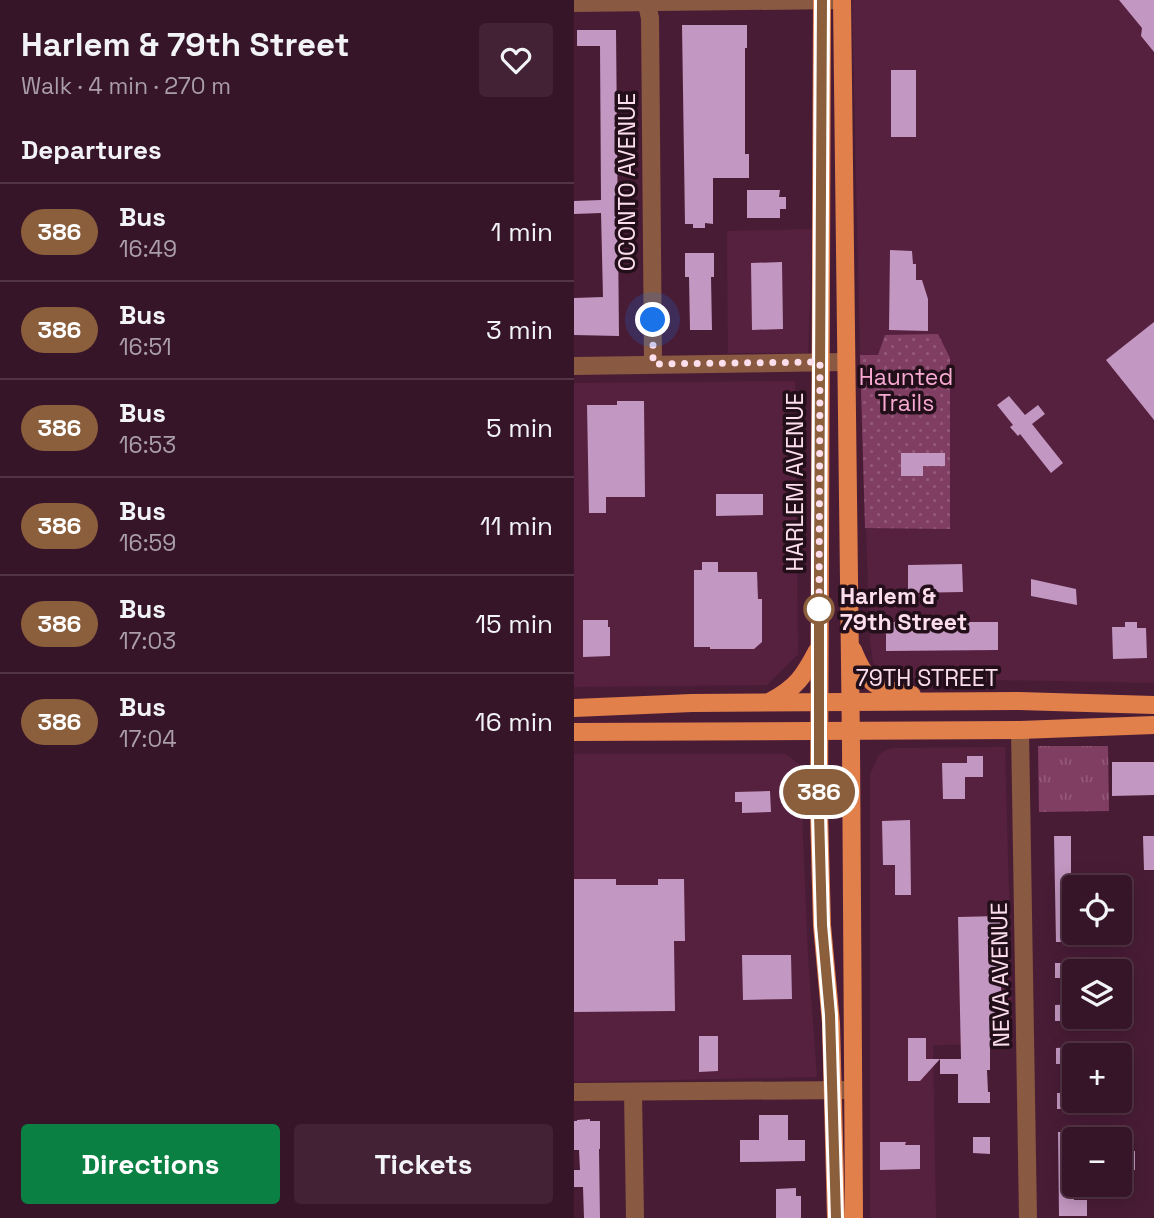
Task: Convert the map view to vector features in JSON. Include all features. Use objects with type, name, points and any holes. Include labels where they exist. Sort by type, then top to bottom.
[{"type":"main road","name":"HARLEM AVENUE","points":[[822,0],[819,731],[821,902],[830,1015],[836,1218]]},
{"type":"main road","points":[[842,0],[854,1218]]},
{"type":"main road","points":[[849,639],[866,677],[873,684],[886,690],[957,702]]},
{"type":"main road","points":[[768,702],[787,692],[802,679],[819,648]]},
{"type":"main road","name":"79TH STREET","points":[[574,708],[768,702],[1154,705]]},
{"type":"main road","points":[[574,732],[1020,730],[1154,724]]},
{"type":"street","points":[[574,3],[842,0]]},
{"type":"street","name":"OCONTO AVENUE","points":[[646,1],[650,18],[653,364]]},
{"type":"street","points":[[574,366],[846,362]]},
{"type":"street","name":"NEVA AVENUE","points":[[1020,730],[1028,1218]]},
{"type":"street","points":[[574,1093],[852,1090]]},
{"type":"street","points":[[634,1092],[635,1218]]},
{"type":"shaded area","points":[[852,0],[1154,0],[1154,683],[892,678],[873,663],[860,355]]},
{"type":"shaded area","points":[[813,229],[808,353],[728,353],[727,231]]},
{"type":"shaded area","points":[[795,381],[798,654],[767,685],[574,687],[574,383]]},
{"type":"shaded area","points":[[1005,747],[1013,1044],[933,1045],[936,1218],[870,1218],[870,775],[878,756],[893,748]]},
{"type":"shaded area","points":[[574,754],[786,754],[800,765],[808,956],[817,1077],[574,1082]]},
{"type":"green space","name":"Haunted Trails","points":[[938,334],[950,358],[950,529],[865,528],[860,355],[878,355],[885,335]]},
{"type":"green space","points":[[1038,746],[1108,746],[1109,811],[1039,812]]},
{"type":"building","points":[[1119,0],[1154,0],[1154,52],[1141,36],[1142,28]]},
{"type":"building","points":[[682,25],[747,25],[745,154],[749,154],[749,178],[713,178],[713,224],[705,223],[705,228],[693,228],[693,224],[685,224]]},
{"type":"building","points":[[577,30],[616,30],[619,336],[574,335],[574,298],[603,297],[601,213],[574,214],[574,201],[601,200],[600,46],[577,46]]},
{"type":"building","points":[[891,70],[916,70],[916,137],[891,137]]},
{"type":"building","points":[[747,190],[780,190],[779,197],[786,197],[786,209],[780,209],[780,218],[747,218]]},
{"type":"building","points":[[890,250],[912,251],[913,264],[916,264],[916,280],[922,280],[928,299],[928,331],[889,330]]},
{"type":"building","points":[[685,253],[714,253],[714,277],[711,277],[712,330],[690,330],[689,277],[685,277]]},
{"type":"building","points":[[782,262],[783,329],[752,330],[751,263]]},
{"type":"building","points":[[1154,322],[1154,420],[1106,360]]},
{"type":"building","points":[[1009,396],[1025,415],[1038,405],[1045,414],[1032,424],[1063,463],[1051,473],[1020,434],[1018,436],[1010,427],[1013,425],[997,405]]},
{"type":"building","points":[[617,401],[644,401],[645,497],[606,497],[606,513],[589,513],[587,405],[617,405]]},
{"type":"building","points":[[901,453],[945,453],[945,466],[923,466],[923,476],[901,476]]},
{"type":"building","points":[[716,494],[763,494],[763,515],[716,516]]},
{"type":"building","points":[[702,562],[718,562],[718,572],[757,572],[758,599],[762,599],[762,642],[754,649],[694,647],[694,570],[702,570]]},
{"type":"building","points":[[962,564],[963,592],[908,593],[908,565]]},
{"type":"building","points":[[1031,579],[1076,589],[1077,605],[1031,596]]},
{"type":"building","points":[[583,620],[608,620],[610,656],[583,657]]},
{"type":"building","points":[[886,622],[998,622],[998,650],[886,651]]},
{"type":"building","points":[[1125,622],[1137,622],[1137,628],[1146,628],[1147,658],[1113,659],[1112,627],[1125,627]]},
{"type":"building","points":[[967,756],[983,756],[983,777],[965,777],[965,799],[943,799],[942,763],[967,763]]},
{"type":"building","points":[[1112,762],[1154,762],[1154,795],[1112,796]]},
{"type":"building","points":[[770,791],[771,812],[742,813],[742,802],[735,802],[735,792]]},
{"type":"building","points":[[910,820],[911,895],[895,895],[895,865],[883,865],[882,821]]},
{"type":"building","points":[[1054,836],[1071,836],[1071,875],[1062,875],[1062,942],[1056,942]]},
{"type":"building","points":[[1143,836],[1154,836],[1154,870],[1144,870]]},
{"type":"building","points":[[574,879],[616,879],[616,885],[658,885],[658,879],[684,879],[685,941],[674,941],[675,1011],[574,1012]]},
{"type":"building","points":[[1000,916],[1002,1042],[990,1042],[990,1070],[987,1070],[990,1103],[958,1103],[958,1074],[940,1074],[940,1059],[961,1059],[958,917]]},
{"type":"building","points":[[742,955],[791,955],[792,999],[743,1000]]},
{"type":"building","points":[[1055,963],[1062,963],[1062,978],[1055,978]]},
{"type":"building","points":[[1055,1005],[1062,1005],[1062,1021],[1055,1021]]},
{"type":"building","points":[[699,1036],[718,1036],[718,1071],[699,1072]]},
{"type":"building","points":[[908,1038],[926,1038],[926,1059],[940,1059],[920,1081],[908,1081]]},
{"type":"building","points":[[1056,1048],[1062,1048],[1062,1064],[1056,1064]]},
{"type":"building","points":[[1057,1093],[1062,1093],[1062,1109],[1057,1109]]},
{"type":"building","points":[[759,1115],[788,1115],[788,1140],[805,1140],[805,1161],[740,1162],[740,1140],[759,1140]]},
{"type":"building","points":[[574,1121],[600,1121],[600,1218],[584,1218],[583,1187],[574,1187],[574,1170],[580,1170],[579,1150],[574,1150]]},
{"type":"building","points":[[1058,1132],[1062,1132],[1062,1197],[1087,1200],[1087,1216],[1059,1216]]},
{"type":"building","points":[[973,1137],[990,1137],[990,1154],[973,1153]]},
{"type":"building","points":[[880,1142],[920,1145],[920,1169],[880,1170]]},
{"type":"building","points":[[1132,1151],[1135,1151],[1135,1170],[1132,1170]]},
{"type":"building","points":[[796,1188],[796,1196],[801,1196],[801,1218],[776,1218],[776,1189]]},
{"type":"bus line","name":"386","points":[[822,0],[819,814],[822,925],[830,1015],[836,1218]]},
{"type":"place","name":"Harlem & 79th Street","points":[[819,609]]},
{"type":"route","points":[[653,320],[653,364],[820,362],[819,621],[819,609]]}]
